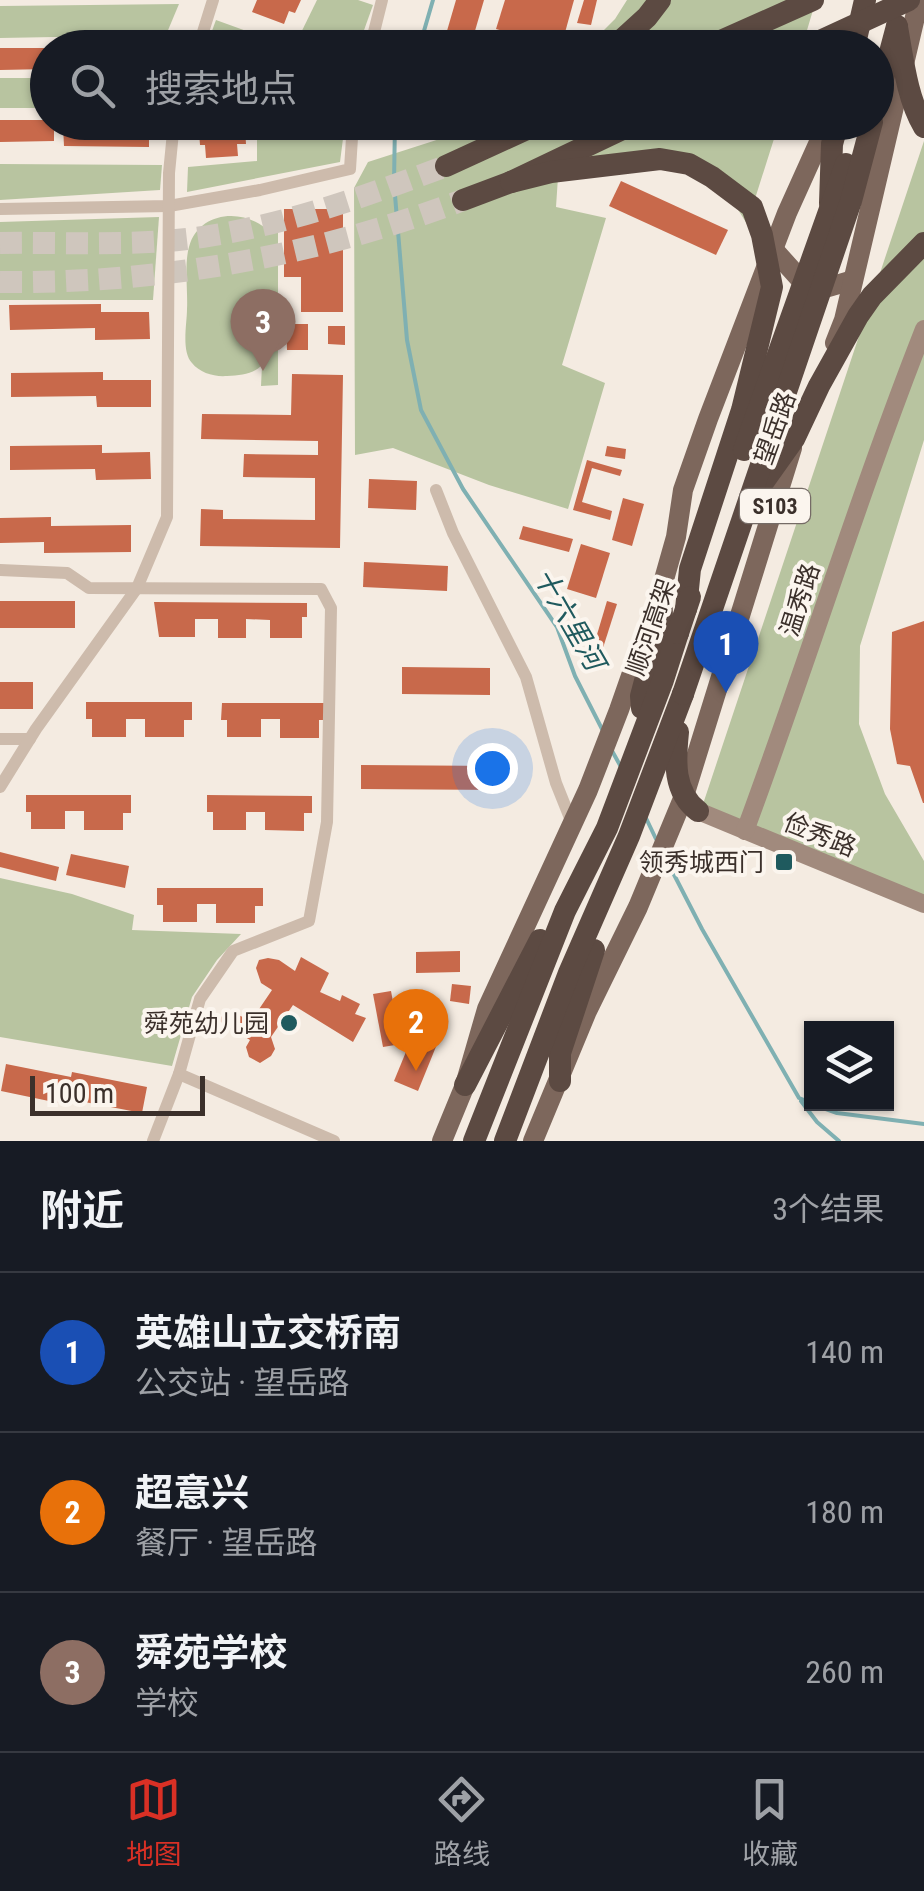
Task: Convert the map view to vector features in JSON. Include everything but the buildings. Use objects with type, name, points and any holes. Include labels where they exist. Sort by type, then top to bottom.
[{"type":"highway","points":[[633,30],[660,0]]},
{"type":"highway","points":[[746,30],[813,0]]},
{"type":"highway","points":[[861,30],[866,0]]},
{"type":"highway","points":[[882,30],[890,0]]},
{"type":"highway","points":[[894,38],[906,0]]},
{"type":"highway","points":[[843,30],[906,0]]},
{"type":"highway","points":[[857,30],[921,2]]},
{"type":"highway","points":[[897,27],[908,82],[924,127]]},
{"type":"highway","points":[[446,166],[504,140]]},
{"type":"highway","points":[[463,200],[599,140]]},
{"type":"highway","points":[[830,213],[833,140]]},
{"type":"highway","name":"顺河高架","points":[[474,1141],[565,911],[607,828],[830,213],[852,140]]},
{"type":"highway","name":"顺河高架","points":[[505,1141],[682,699],[851,200],[867,140]]},
{"type":"highway","points":[[510,182],[551,172],[660,159],[689,164],[712,176],[752,207],[772,287],[742,410],[690,569],[686,609]]},
{"type":"highway","points":[[749,503],[794,439],[858,316],[872,296],[924,243]]},
{"type":"highway","points":[[642,732],[640,696],[662,617],[661,590]]},
{"type":"highway","points":[[682,699],[676,768],[691,804]]},
{"type":"highway","points":[[560,1081],[560,1053],[595,948],[598,909]]},
{"type":"highway","points":[[465,1085],[528,960],[545,932],[565,911]]},
{"type":"main road","points":[[866,30],[880,0]]},
{"type":"main road","name":"望岳路","points":[[894,134],[916,53],[921,2]]},
{"type":"main road","points":[[442,1141],[465,1085],[488,1009],[588,790],[619,710],[661,590],[684,490],[773,249],[820,140]]},
{"type":"main road","name":"望岳路","points":[[532,1141],[669,834],[691,804],[694,760],[794,439],[844,320],[892,140]]},
{"type":"main road","points":[[773,249],[809,289],[815,291],[854,280]]},
{"type":"main road","points":[[755,299],[808,294],[844,320]]},
{"type":"street","points":[[203,30],[212,0]]},
{"type":"street","points":[[374,30],[382,0]]},
{"type":"street","points":[[0,787],[137,588],[167,517],[173,140]]},
{"type":"street","points":[[0,210],[169,206],[260,190],[350,168],[352,140]]},
{"type":"street","name":"温秀路","points":[[745,831],[797,690],[865,480],[924,328]]},
{"type":"street","points":[[436,490],[526,676],[556,782],[572,823]]},
{"type":"street","points":[[0,570],[67,573],[89,588],[320,589],[332,608],[326,822],[309,921],[233,951],[200,999],[179,1074],[154,1141]]},
{"type":"street","points":[[0,738],[30,739]]},
{"type":"street","name":"俭秀路","points":[[691,804],[745,831],[924,904]]},
{"type":"street","points":[[179,1074],[334,1141]]},
{"type":"green space","points":[[317,0],[358,0],[373,5],[364,30],[302,30]]},
{"type":"green space","points":[[627,0],[816,0],[807,30],[604,30]]},
{"type":"green space","points":[[179,4],[168,30],[30,30],[30,37],[0,38],[0,6]]},
{"type":"green space","points":[[216,20],[244,30],[212,30]]},
{"type":"green space","points":[[0,78],[30,78],[30,108],[0,108]]},
{"type":"green space","points":[[257,140],[343,140],[340,162],[187,192],[188,167],[257,161]]},
{"type":"green space","points":[[437,140],[774,140],[747,224],[727,192],[686,171],[621,159],[558,177],[556,207],[606,218],[562,365],[605,383],[568,509],[489,485],[393,448],[355,455],[354,188],[368,162]]},
{"type":"green space","points":[[924,141],[924,440],[860,646],[859,724],[885,794],[924,861],[924,896],[702,807]]},
{"type":"green space","points":[[0,164],[162,165],[160,190],[0,200]]},
{"type":"green space","points":[[266,214],[278,214],[278,385],[261,386],[262,365],[246,374],[217,376],[192,363],[185,337],[186,270],[189,247],[201,227],[220,217],[232,216],[264,227]]},
{"type":"green space","points":[[159,217],[153,300],[0,300],[0,222]]},
{"type":"green space","points":[[0,878],[72,894],[134,915],[132,930],[241,934],[192,997],[172,1066],[0,1037]]},
{"type":"waterway","name":"十六里河","points":[[424,30],[433,0]]},
{"type":"waterway","name":"十六里河","points":[[395,140],[394,183],[407,340],[421,410],[463,489],[557,627],[575,676],[603,731]]},
{"type":"waterway","name":"十六里河","points":[[611,749],[621,767]]},
{"type":"waterway","name":"十六里河","points":[[645,816],[656,839]]},
{"type":"waterway","name":"十六里河","points":[[667,861],[702,929],[799,1098],[804,1100]]},
{"type":"waterway","points":[[801,1101],[839,1141]]},
{"type":"waterway","name":"十六里河","points":[[831,1111],[924,1124]]},
{"type":"tunnel","points":[[0,243],[131,243],[209,236],[300,216],[446,166]]},
{"type":"tunnel","points":[[0,282],[119,278],[236,263],[351,237],[463,200]]},
{"type":"place","name":"舜苑学校","points":[[263,371]]},
{"type":"place","name":"英雄山立交桥南","points":[[726,693]]},
{"type":"place","name":"领秀城西门","points":[[784,862]]},
{"type":"place","name":"舜苑幼儿园","points":[[289,1023]]},
{"type":"place","name":"超意兴","points":[[416,1071]]}]
